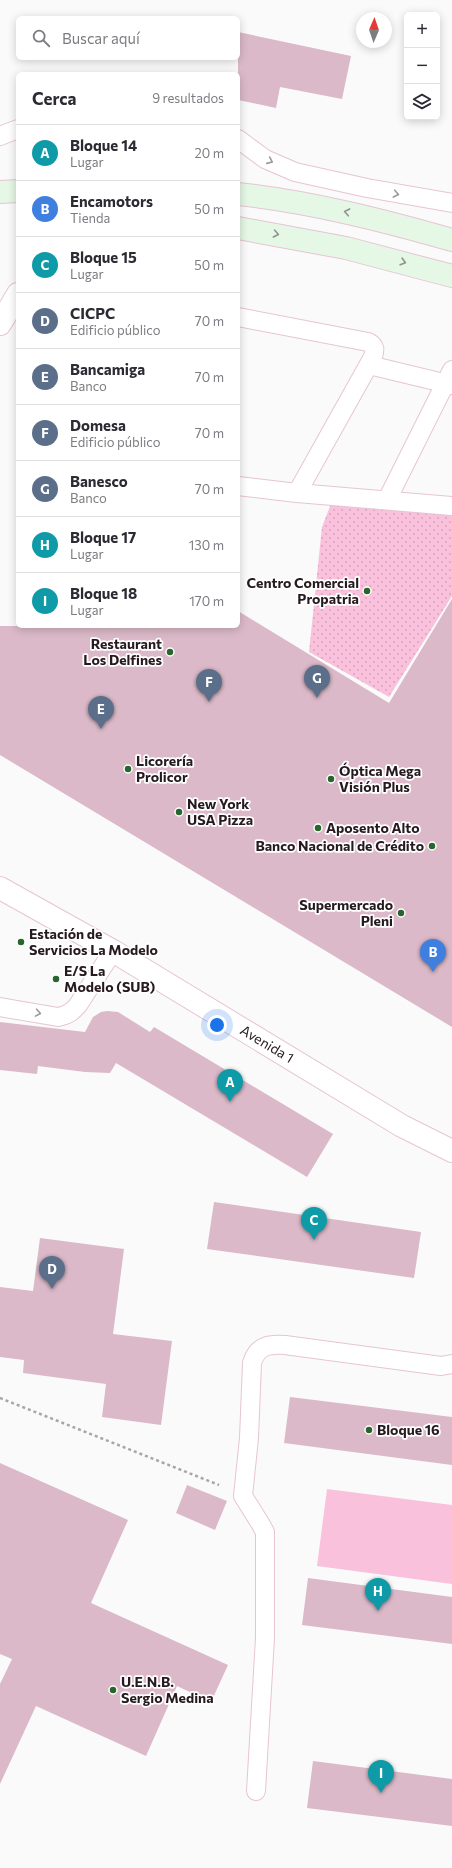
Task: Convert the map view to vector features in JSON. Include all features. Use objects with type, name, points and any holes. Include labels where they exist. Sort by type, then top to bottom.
[{"type":"main road","points":[[240,194],[260,196],[354,214],[452,240]]},
{"type":"main road","points":[[240,228],[346,248],[452,276]]},
{"type":"street","points":[[0,324],[16,297]]},
{"type":"street","name":"Avenida 1","points":[[0,888],[113,952],[402,1126],[452,1151]]},
{"type":"lane","points":[[0,136],[16,130]]},
{"type":"lane","points":[[240,140],[265,159],[296,172],[367,188],[452,203]]},
{"type":"lane","points":[[240,317],[368,342],[373,345],[375,349],[369,365],[297,493]]},
{"type":"lane","points":[[369,365],[450,379],[386,500]]},
{"type":"lane","points":[[240,486],[297,493],[452,506]]},
{"type":"lane","points":[[0,1007],[58,1017],[66,1016],[73,1012],[113,952]]},
{"type":"lane","points":[[256,1792],[264,1638],[265,1532],[243,1496],[249,1438],[252,1363],[255,1354],[260,1349],[271,1344],[441,1366],[452,1364]]},
{"type":"path","points":[[0,1398],[243,1496]]},
{"type":"shaded area","points":[[334,496],[452,503],[452,596],[389,697],[309,652],[322,527]]},
{"type":"shaded area","points":[[327,1489],[452,1505],[452,1584],[317,1566]]},
{"type":"building","points":[[240,32],[351,56],[342,99],[280,87],[276,108],[240,100],[240,72],[238,72],[238,60],[240,60]]},
{"type":"building","points":[[452,599],[452,1027],[0,755],[0,626],[16,626],[16,628],[240,628],[240,612],[389,703]]},
{"type":"building","points":[[101,1012],[118,1012],[150,1032],[154,1027],[333,1134],[307,1177],[116,1063],[110,1073],[85,1072],[38,1066],[37,1074],[0,1070],[0,1022],[85,1032],[93,1017]]},
{"type":"building","points":[[214,1202],[421,1232],[414,1278],[207,1249]]},
{"type":"building","points":[[40,1238],[124,1249],[113,1334],[172,1341],[161,1425],[102,1417],[106,1384],[23,1373],[24,1360],[0,1357],[0,1287],[33,1291]]},
{"type":"building","name":"Bloque 16","points":[[290,1397],[452,1417],[452,1465],[284,1443]]},
{"type":"building","points":[[0,1463],[128,1520],[91,1603],[228,1665],[211,1702],[177,1686],[146,1756],[36,1706],[0,1784],[0,1684],[12,1659],[0,1654]]},
{"type":"building","points":[[187,1485],[227,1501],[215,1530],[176,1513]]},
{"type":"building","points":[[308,1578],[452,1597],[452,1644],[302,1625]]},
{"type":"building","points":[[313,1761],[452,1779],[452,1826],[307,1808]]},
{"type":"place","name":"Centro Comercial Propatria","points":[[367,591]]},
{"type":"place","name":"Restaurant Los Delfines","points":[[170,652]]},
{"type":"place","name":"Banesco","points":[[317,698]]},
{"type":"place","name":"Domesa","points":[[209,702]]},
{"type":"place","name":"Bancamiga","points":[[101,729]]},
{"type":"place","name":"Licorería Prolicor","points":[[128,769]]},
{"type":"place","name":"Óptica Mega Visión Plus","points":[[331,779]]},
{"type":"place","name":"New York USA Pizza","points":[[179,812]]},
{"type":"place","name":"Aposento Alto","points":[[318,828]]},
{"type":"place","name":"Banco Nacional de Crédito","points":[[432,846]]},
{"type":"place","name":"Supermercado Pleni","points":[[401,913]]},
{"type":"place","name":"Estación de Servicios La Modelo","points":[[21,942]]},
{"type":"place","name":"Encamotors","points":[[433,972]]},
{"type":"place","name":"E/S La Modelo (SUB)","points":[[56,979]]},
{"type":"place","name":"Bloque 14","points":[[230,1102]]},
{"type":"place","name":"Bloque 15","points":[[314,1240]]},
{"type":"place","name":"CICPC","points":[[52,1289]]},
{"type":"place","name":"Bloque 16","points":[[369,1430]]},
{"type":"place","name":"Bloque 17","points":[[378,1611]]},
{"type":"place","name":"U.E.N.B. Sergio Medina","points":[[113,1690]]},
{"type":"place","name":"Bloque 18","points":[[381,1793]]}]
